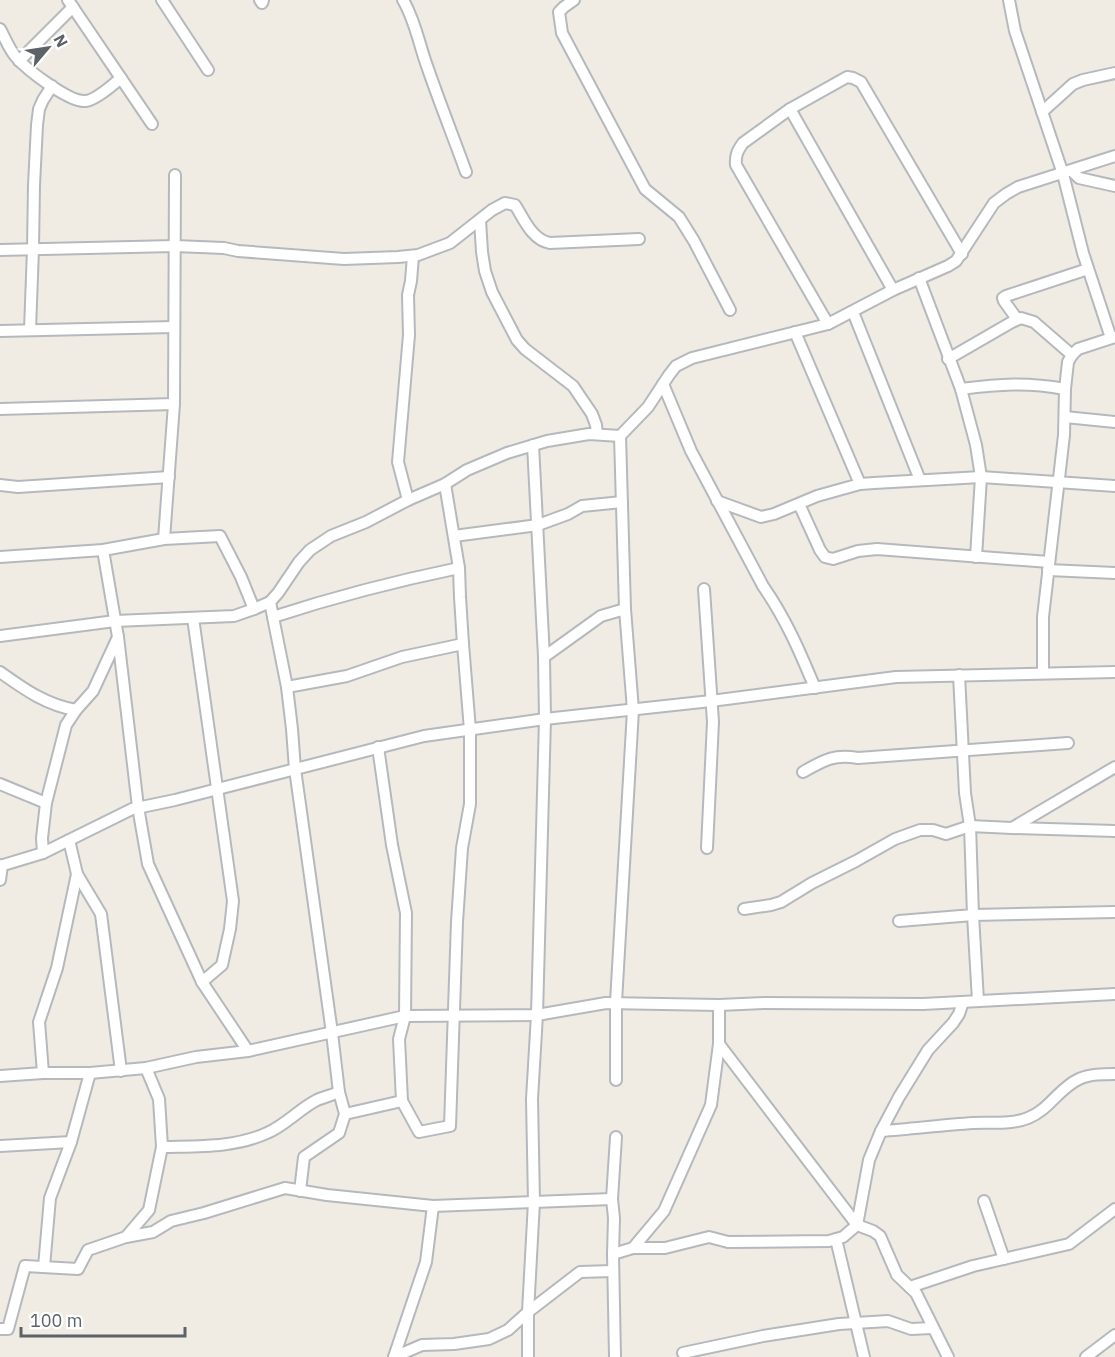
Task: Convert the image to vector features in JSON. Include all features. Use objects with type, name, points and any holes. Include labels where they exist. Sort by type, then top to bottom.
[{"type":"street","points":[[162,0],[208,69]]},
{"type":"street","points":[[403,0],[413,22],[466,172]]},
{"type":"street","points":[[574,0],[560,12],[562,33],[645,189],[679,217],[730,310]]},
{"type":"street","points":[[1009,0],[1015,31],[1042,112],[1068,172],[1088,269],[1113,338],[1078,349],[1068,362],[1064,435],[1043,617],[1043,673]]},
{"type":"street","points":[[19,60],[70,4],[152,124]]},
{"type":"street","points":[[0,29],[14,55],[25,67],[63,94],[81,101],[89,101],[121,78]]},
{"type":"street","points":[[1042,112],[1073,84],[1115,73]]},
{"type":"street","points":[[828,324],[736,165],[736,158],[743,143],[790,109],[847,77],[861,82],[962,254]]},
{"type":"street","points":[[30,330],[37,125],[39,110],[52,86]]},
{"type":"street","points":[[790,109],[892,290]]},
{"type":"street","points":[[616,1080],[616,1002],[633,710],[625,609],[620,436],[648,407],[676,366],[692,358],[828,324],[892,290],[957,261],[994,203],[1018,187],[1115,156]]},
{"type":"street","points":[[1068,172],[1079,178],[1115,186]]},
{"type":"street","points":[[164,538],[174,404],[175,174]]},
{"type":"street","points":[[0,250],[176,246],[344,258],[413,256],[450,243],[492,210],[505,203],[515,205],[541,242],[639,239]]},
{"type":"street","points":[[480,220],[485,271],[492,292],[517,340],[525,349],[573,386],[592,414],[597,434]]},
{"type":"street","points":[[408,500],[398,462],[409,335],[408,295],[413,256]]},
{"type":"street","points":[[1017,319],[1003,298],[1088,269]]},
{"type":"street","points":[[919,278],[961,389],[976,445],[981,477],[976,557]]},
{"type":"street","points":[[853,312],[920,480]]},
{"type":"street","points":[[948,358],[1021,318],[1034,322],[1072,355]]},
{"type":"street","points":[[0,331],[174,327]]},
{"type":"street","points":[[795,332],[860,484]]},
{"type":"street","points":[[961,389],[1015,383],[1065,389]]},
{"type":"street","points":[[663,384],[692,451],[763,586],[789,627],[815,688]]},
{"type":"street","points":[[0,409],[174,404]]},
{"type":"street","points":[[1065,417],[1115,422]]},
{"type":"street","points":[[0,636],[115,621],[234,616],[270,602],[310,550],[331,536],[445,484],[467,470],[507,453],[547,441],[589,434],[620,436]]},
{"type":"street","points":[[528,1357],[534,1202],[532,1099],[537,1015],[545,719],[533,445]]},
{"type":"street","points":[[0,485],[18,487],[169,477]]},
{"type":"street","points":[[717,501],[761,517],[817,496],[860,484],[981,477],[1115,486]]},
{"type":"street","points":[[378,747],[392,845],[406,913],[405,1016],[399,1039],[402,1101],[419,1132],[450,1126],[459,891],[462,848],[470,804],[470,730],[459,568],[445,484]]},
{"type":"street","points":[[454,536],[538,525],[582,506],[621,502]]},
{"type":"street","points":[[799,504],[820,550],[828,559],[848,553],[877,549],[976,557],[1115,573]]},
{"type":"street","points":[[0,557],[103,550],[164,538],[220,536],[242,577],[255,609]]},
{"type":"street","points":[[103,550],[118,637],[147,864],[202,982],[248,1051]]},
{"type":"street","points":[[273,616],[388,583],[459,568]]},
{"type":"street","points":[[704,589],[713,722],[707,848]]},
{"type":"street","points":[[270,602],[287,687],[295,769],[339,1092],[345,1114],[339,1133],[304,1157],[300,1191]]},
{"type":"street","points":[[544,657],[601,616],[625,609]]},
{"type":"street","points":[[193,618],[233,901],[222,965],[202,982]]},
{"type":"street","points":[[43,853],[42,838],[46,803],[66,725],[93,691],[118,637]]},
{"type":"street","points":[[287,687],[347,675],[402,657],[463,644]]},
{"type":"street","points":[[0,672],[34,696],[60,707],[76,710]]},
{"type":"street","points":[[0,880],[1,866],[43,853],[132,809],[424,736],[545,719],[896,677],[1115,672]]},
{"type":"street","points":[[959,675],[965,794],[970,826],[978,1001]]},
{"type":"street","points":[[803,772],[827,759],[844,756],[858,758],[1068,743]]},
{"type":"street","points":[[1012,828],[1115,767]]},
{"type":"street","points":[[0,783],[46,803]]},
{"type":"street","points":[[744,909],[781,902],[895,839],[920,830],[933,830],[946,834],[970,826],[1115,831]]},
{"type":"street","points":[[69,840],[77,874],[101,914],[121,1071]]},
{"type":"street","points":[[43,1073],[39,1022],[57,968],[77,874]]},
{"type":"street","points":[[899,921],[973,915],[1115,912]]},
{"type":"street","points":[[0,1076],[90,1073],[146,1068],[196,1057],[248,1051],[405,1016],[537,1015],[616,1002],[719,1005],[922,1004],[1115,994]]},
{"type":"street","points":[[613,1254],[633,1248],[665,1248],[709,1237],[728,1242],[750,1242],[829,1241],[843,1237],[857,1225],[869,1160],[881,1131],[928,1050],[953,1023],[963,1002]]},
{"type":"street","points":[[633,1248],[664,1211],[711,1105],[719,1044],[719,1005]]},
{"type":"street","points":[[719,1044],[857,1225],[880,1236],[897,1275],[916,1293],[948,1357]]},
{"type":"street","points":[[126,1237],[149,1210],[162,1147],[159,1099],[146,1068]]},
{"type":"street","points":[[44,1267],[50,1198],[71,1142],[90,1073]]},
{"type":"street","points":[[881,1131],[974,1123],[1011,1123],[1044,1109],[1078,1079],[1090,1075],[1115,1074]]},
{"type":"street","points":[[162,1147],[243,1143],[283,1125],[316,1101],[339,1092]]},
{"type":"street","points":[[345,1114],[402,1101]]},
{"type":"street","points":[[615,1357],[612,1199],[616,1137]]},
{"type":"street","points":[[0,1146],[71,1142]]},
{"type":"street","points":[[0,1329],[8,1329],[25,1266],[78,1269],[88,1250],[126,1237],[153,1232],[171,1221],[285,1188],[327,1195],[433,1206],[612,1199]]},
{"type":"street","points":[[984,1201],[1004,1259]]},
{"type":"street","points":[[394,1357],[426,1262],[433,1206]]},
{"type":"street","points":[[910,1287],[972,1266],[1069,1244],[1115,1209]]},
{"type":"street","points":[[836,1239],[864,1357]]},
{"type":"street","points":[[394,1357],[422,1345],[454,1344],[489,1339],[508,1330],[580,1272],[613,1271]]},
{"type":"street","points":[[683,1353],[763,1336],[839,1324],[888,1321],[911,1329],[932,1328]]},
{"type":"street","points":[[1086,1357],[1115,1335]]}]
